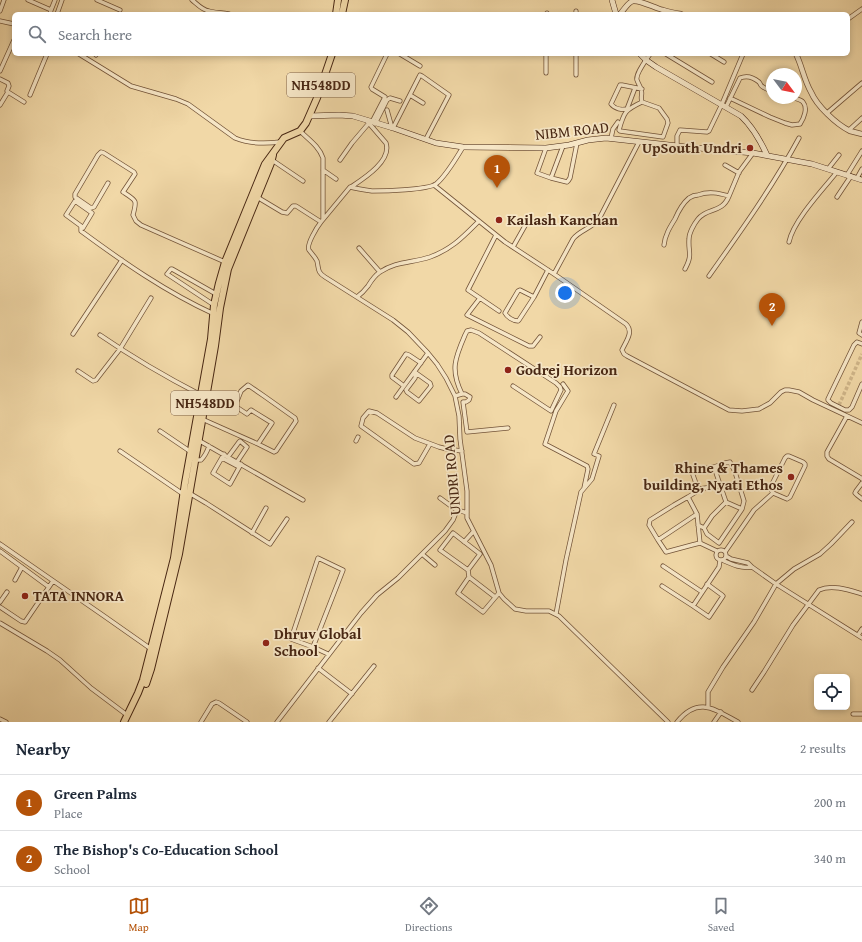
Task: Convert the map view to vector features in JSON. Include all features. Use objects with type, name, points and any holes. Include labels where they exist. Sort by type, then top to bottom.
[{"type":"highway","points":[[336,12],[338,0]]},
{"type":"highway","points":[[342,12],[345,0]]},
{"type":"highway","name":"NH548DD","points":[[128,719],[143,680],[174,558],[186,494],[195,460],[215,346],[220,308],[228,269],[255,196],[265,164],[280,142],[287,136],[300,131],[306,123],[317,98],[331,56]]},
{"type":"highway","name":"NH548DD","points":[[124,722],[128,719],[143,691],[151,669],[179,554],[191,452],[211,340],[218,283],[225,262],[272,160],[274,151]]},
{"type":"main road","points":[[612,0],[615,12]]},
{"type":"main road","points":[[642,56],[656,67],[741,116],[752,126],[767,155]]},
{"type":"main road","name":"NIBM ROAD","points":[[310,116],[352,116],[444,145],[463,147],[546,148],[563,146],[598,138],[611,138],[767,155],[812,164],[854,177]]},
{"type":"street","points":[[0,11],[4,0]]},
{"type":"street","points":[[28,0],[50,12],[55,0]]},
{"type":"street","points":[[58,12],[62,0]]},
{"type":"street","points":[[98,0],[120,10]]},
{"type":"street","points":[[192,0],[204,10],[223,12]]},
{"type":"street","points":[[622,12],[628,4],[634,0],[672,12]]},
{"type":"street","points":[[850,18],[862,9]]},
{"type":"street","points":[[0,21],[12,24]]},
{"type":"street","points":[[0,71],[12,44]]},
{"type":"street","points":[[30,95],[46,56]]},
{"type":"street","points":[[82,56],[131,86],[176,98],[188,104],[235,138],[242,141],[266,144],[280,142]]},
{"type":"street","points":[[386,56],[371,87],[385,97],[383,108],[392,128]]},
{"type":"street","points":[[403,56],[420,66]]},
{"type":"street","points":[[546,56],[546,73]]},
{"type":"street","points":[[576,56],[576,75]]},
{"type":"street","points":[[642,102],[640,99],[642,89],[636,76],[649,56]]},
{"type":"street","points":[[669,56],[712,82]]},
{"type":"street","points":[[714,56],[724,62]]},
{"type":"street","points":[[676,146],[677,136],[680,130],[709,131],[724,105],[742,56]]},
{"type":"street","points":[[797,56],[811,92],[816,100],[827,113],[839,123],[849,130],[862,134]]},
{"type":"street","points":[[392,128],[420,75],[449,95],[426,139]]},
{"type":"street","points":[[724,105],[730,98],[740,78],[744,76],[754,79],[766,88]]},
{"type":"street","points":[[0,78],[8,83],[9,86],[8,92],[0,105]]},
{"type":"street","points":[[827,113],[862,83]]},
{"type":"street","points":[[635,88],[627,109],[622,110],[612,106],[611,104],[620,85],[642,89]]},
{"type":"street","points":[[8,92],[24,102]]},
{"type":"street","points":[[410,95],[423,103]]},
{"type":"street","points":[[340,160],[352,143],[383,108],[387,100],[390,98],[400,101]]},
{"type":"street","points":[[730,98],[770,117],[792,125],[800,124],[806,111],[804,103],[802,102]]},
{"type":"street","points":[[642,102],[659,108],[667,119],[668,123],[663,138],[619,130],[624,114],[633,106],[642,102]]},
{"type":"street","points":[[849,130],[862,118]]},
{"type":"street","name":"UNDRI ROAD","points":[[370,122],[386,143],[387,151],[379,165],[372,173],[350,188],[322,220],[308,247],[309,250],[316,260],[319,271],[322,275],[393,320],[408,332],[437,364],[455,396],[459,416],[467,491],[467,518],[491,565],[499,593],[515,609],[526,612],[549,611],[556,614]]},
{"type":"street","points":[[611,138],[618,122]]},
{"type":"street","name":"UNDRI ROAD","points":[[300,131],[316,146],[322,158],[322,220]]},
{"type":"street","points":[[709,276],[761,201],[788,159],[799,138]]},
{"type":"street","points":[[546,148],[537,173],[567,182],[570,180],[577,142]]},
{"type":"street","points":[[554,274],[576,235],[590,228],[599,219],[639,142]]},
{"type":"street","points":[[551,178],[563,146]]},
{"type":"street","points":[[350,188],[382,191],[434,185],[444,175],[463,147]]},
{"type":"street","points":[[854,177],[862,151]]},
{"type":"street","points":[[108,183],[94,207],[91,208],[75,197],[75,194],[98,155],[101,152],[104,153],[135,174],[123,192],[135,200],[136,203],[133,215],[136,221],[141,225],[225,262]]},
{"type":"street","points":[[685,269],[690,255],[689,237],[698,220],[702,215],[723,206],[726,203],[739,173],[753,153]]},
{"type":"street","points":[[828,169],[839,155]]},
{"type":"street","points":[[272,160],[302,181]]},
{"type":"street","points":[[725,165],[739,173]]},
{"type":"street","points":[[837,197],[862,169]]},
{"type":"street","points":[[323,170],[336,179]]},
{"type":"street","points":[[789,242],[799,220],[837,172]]},
{"type":"street","points":[[434,185],[496,235],[629,327],[630,333],[622,350],[624,354],[729,410],[742,412],[759,409],[770,403],[781,392],[789,390],[799,392],[862,423]]},
{"type":"street","points":[[664,245],[669,230],[690,197],[708,192],[729,196]]},
{"type":"street","points":[[255,196],[284,213],[287,213],[293,206],[296,206],[322,220]]},
{"type":"street","points":[[81,227],[83,228],[92,213],[75,201],[66,215],[81,226],[80,231],[151,280],[178,296],[214,314]]},
{"type":"street","points":[[513,247],[530,217]]},
{"type":"street","points":[[357,297],[371,280],[380,272],[402,262],[428,258],[445,251],[454,245],[479,221]]},
{"type":"street","points":[[496,235],[468,290],[499,311]]},
{"type":"street","points":[[359,248],[380,272]]},
{"type":"street","points":[[73,334],[122,260]]},
{"type":"street","points":[[214,306],[167,274],[172,269],[216,294]]},
{"type":"street","points":[[534,297],[524,291],[518,291],[505,313],[513,320],[518,321],[534,297],[548,270]]},
{"type":"street","points":[[78,371],[93,381],[96,380],[120,349],[152,298]]},
{"type":"street","points":[[480,298],[467,315],[529,346],[533,346],[540,337]]},
{"type":"street","points":[[862,322],[859,333],[862,335]]},
{"type":"street","points":[[462,394],[455,377],[455,365],[465,334],[467,331],[471,330],[479,333],[556,383],[561,390],[550,412],[512,386]]},
{"type":"street","points":[[100,335],[159,373],[202,396]]},
{"type":"street","points":[[862,344],[857,342],[854,345],[828,399],[829,402],[847,411],[851,409],[862,384]]},
{"type":"street","points":[[396,397],[415,373],[428,353]]},
{"type":"street","points":[[404,386],[392,377],[392,375],[406,354],[409,354],[421,363]]},
{"type":"street","points":[[415,373],[430,383],[431,386],[419,401],[406,390],[415,378],[415,373]]},
{"type":"street","points":[[563,384],[568,391],[556,411],[545,444],[587,466],[588,470],[584,489]]},
{"type":"street","points":[[202,419],[274,452],[276,452],[296,421],[295,418],[247,386],[241,391],[235,406],[247,414],[252,410],[272,423],[258,444]]},
{"type":"street","points":[[455,396],[465,394],[470,397],[466,402],[456,404]]},
{"type":"street","points":[[463,402],[467,432],[508,428]]},
{"type":"street","points":[[614,405],[594,454],[599,456],[592,479],[581,492],[556,614],[668,722]]},
{"type":"street","points":[[430,444],[419,463],[414,464],[361,426],[363,418],[369,411],[377,413],[416,438],[447,449],[462,451]]},
{"type":"street","points":[[847,416],[827,452],[827,456],[829,459],[862,479]]},
{"type":"street","points":[[160,431],[191,452]]},
{"type":"street","points":[[198,440],[240,466],[304,500]]},
{"type":"street","points":[[231,453],[238,460],[240,466],[230,484],[214,473],[225,456],[231,453],[240,441],[247,447],[238,460]]},
{"type":"street","points":[[195,460],[201,460],[209,446]]},
{"type":"street","points":[[120,451],[186,494],[206,503],[270,544],[287,519]]},
{"type":"street","points":[[225,456],[238,460]]},
{"type":"street","points":[[787,456],[790,456],[805,464],[790,497],[787,499],[773,493],[770,488],[787,456]]},
{"type":"street","points":[[698,489],[693,471],[696,469],[714,467],[730,462],[735,472],[744,501],[742,509],[720,543],[707,534],[704,528],[698,525]]},
{"type":"street","points":[[714,467],[726,502],[742,509]]},
{"type":"street","points":[[862,483],[856,491],[856,495],[862,499]]},
{"type":"street","points":[[720,486],[698,489],[688,498],[650,520],[648,524],[666,552],[700,544],[717,551],[722,550],[731,559],[748,563],[776,584],[862,638]]},
{"type":"street","points":[[693,606],[754,510],[773,493]]},
{"type":"street","points":[[440,498],[457,510],[466,513]]},
{"type":"street","points":[[688,498],[697,514],[700,544]]},
{"type":"street","points":[[704,528],[712,516],[726,502]]},
{"type":"street","points":[[252,533],[266,508]]},
{"type":"street","points":[[277,722],[328,654],[370,602],[398,578],[444,531],[453,520],[457,510]]},
{"type":"street","points":[[658,540],[697,514]]},
{"type":"street","points":[[708,707],[708,692],[754,622],[776,584],[794,569],[820,554],[852,522]]},
{"type":"street","points":[[464,542],[473,532]]},
{"type":"street","points":[[468,570],[440,550],[453,533],[480,554],[468,570],[469,578],[458,593],[484,612],[499,593]]},
{"type":"street","points":[[0,544],[151,649]]},
{"type":"street","points":[[0,551],[49,587]]},
{"type":"street","points":[[717,551],[716,557],[721,560],[746,568],[752,567]]},
{"type":"street","points":[[422,554],[435,565]]},
{"type":"street","points":[[313,647],[343,570],[318,558],[291,639],[328,654]]},
{"type":"street","points":[[663,566],[702,592]]},
{"type":"street","points":[[15,580],[22,567]]},
{"type":"street","points":[[469,578],[495,597]]},
{"type":"street","points":[[0,607],[21,621],[25,622],[53,580]]},
{"type":"street","points":[[662,586],[709,617],[723,596],[707,584]]},
{"type":"street","points":[[752,690],[793,625],[818,590],[823,588],[833,588],[862,594]]},
{"type":"street","points":[[0,602],[7,592]]},
{"type":"street","points":[[0,623],[60,660],[128,719]]},
{"type":"street","points":[[858,635],[862,629]]},
{"type":"street","points":[[329,722],[374,666]]},
{"type":"street","points":[[318,668],[352,694]]},
{"type":"street","points":[[201,722],[212,704],[216,702],[219,702],[247,722]]},
{"type":"street","points":[[677,722],[684,713],[694,708],[702,707],[708,707],[721,712],[738,722]]},
{"type":"street","points":[[714,722],[721,712]]},
{"type":"street","points":[[853,714],[862,714]]},
{"type":"street","points":[[0,719],[6,722]]},
{"type":"tunnel","points":[[839,405],[862,354]]},
{"type":"place","name":"UpSouth Undri","points":[[750,148]]},
{"type":"place","name":"Green Palms","points":[[497,188]]},
{"type":"place","name":"Kailash Kanchan","points":[[499,220]]},
{"type":"place","name":"The Bishop's Co-Education School","points":[[772,326]]},
{"type":"place","name":"Godrej Horizon","points":[[508,370]]},
{"type":"place","name":"Rhine & Thames building, Nyati Ethos","points":[[791,477]]},
{"type":"place","name":"TATA INNORA","points":[[25,596]]},
{"type":"place","name":"Dhruv Global School","points":[[266,643]]}]
